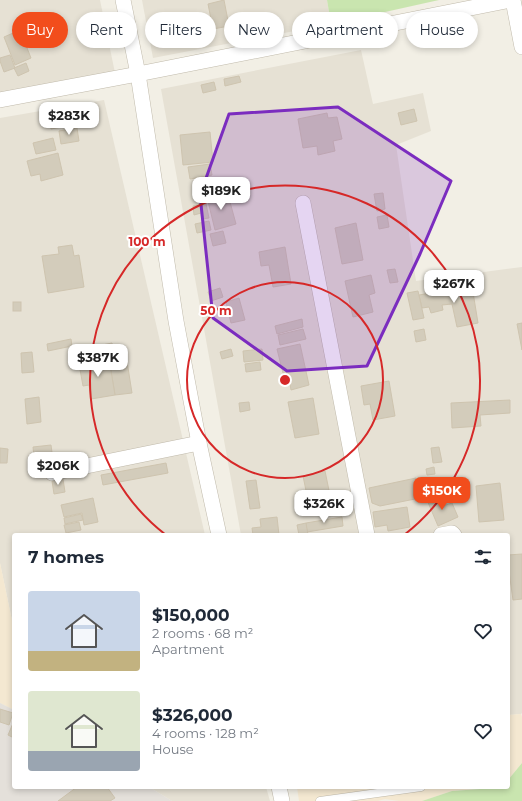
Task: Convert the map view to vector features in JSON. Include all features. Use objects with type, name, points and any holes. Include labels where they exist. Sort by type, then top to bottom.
[{"type":"street","points":[[123,0],[138,74],[176,321],[199,443],[219,533]]},
{"type":"street","points":[[0,100],[512,0],[522,47]]},
{"type":"street","points":[[304,203],[367,533]]},
{"type":"street","points":[[52,473],[199,443]]},
{"type":"street","points":[[279,789],[282,801]]},
{"type":"lane","points":[[320,801],[407,789]]},
{"type":"highlighted area","points":[[338,107],[451,181],[420,254],[367,366],[287,371],[213,318],[200,195],[229,114]]},
{"type":"shaded area","points":[[0,0],[100,0],[102,12],[76,12],[76,48],[110,48],[115,73],[0,93]]},
{"type":"shaded area","points":[[142,0],[327,0],[329,12],[292,12],[292,31],[284,33],[284,12],[224,12],[224,44],[216,46],[216,12],[145,12],[145,16]]},
{"type":"shaded area","points":[[151,48],[205,48],[153,58]]},
{"type":"shaded area","points":[[361,50],[373,104],[423,93],[431,131],[396,145],[416,281],[522,267],[521,714],[510,715],[510,533],[241,533],[161,89]]},
{"type":"shaded area","points":[[104,100],[205,533],[12,533],[12,620],[0,563],[0,118]]},
{"type":"shaded area","points":[[0,563],[12,620],[12,709],[0,703]]},
{"type":"shaded area","points":[[0,703],[12,709],[12,789],[152,789],[172,801],[0,801]]},
{"type":"shaded area","points":[[521,714],[522,717],[522,763],[510,778],[510,715]]},
{"type":"shaded area","points":[[152,789],[267,789],[270,801],[172,801]]},
{"type":"shaded area","points":[[297,789],[477,789],[452,791],[422,801],[399,801],[385,799],[378,801],[299,801]]},
{"type":"green space","points":[[327,0],[439,0],[385,12],[329,12]]},
{"type":"green space","points":[[522,763],[522,801],[422,801],[452,791],[510,789],[510,778]]},
{"type":"building","points":[[224,0],[226,12],[224,12],[224,27],[216,28],[216,12],[210,12],[208,4]]},
{"type":"building","points":[[12,34],[12,48],[27,48],[31,58],[15,65],[4,37]]},
{"type":"building","points":[[10,55],[15,68],[4,72],[0,58]]},
{"type":"building","points":[[26,63],[29,71],[18,76],[14,68]]},
{"type":"building","points":[[239,76],[241,82],[225,86],[224,79]]},
{"type":"building","points":[[214,82],[216,90],[203,93],[201,85]]},
{"type":"building","points":[[414,109],[417,121],[401,125],[398,113]]},
{"type":"building","points":[[70,112],[72,125],[51,129],[49,116]]},
{"type":"building","points":[[327,113],[328,118],[337,117],[342,139],[333,141],[335,151],[318,155],[317,146],[303,148],[298,119]]},
{"type":"building","points":[[77,128],[79,141],[61,144],[59,131]]},
{"type":"building","points":[[210,132],[213,162],[183,165],[180,135]]},
{"type":"building","points":[[53,138],[56,150],[36,154],[33,143]]},
{"type":"building","points":[[58,153],[63,175],[41,181],[40,174],[31,176],[27,161]]},
{"type":"building","points":[[210,164],[212,175],[190,179],[188,167]]},
{"type":"building","points":[[227,191],[236,224],[215,230],[207,197]]},
{"type":"building","points":[[383,193],[385,209],[377,211],[374,194]]},
{"type":"building","points":[[206,204],[209,218],[202,219],[201,213],[194,215],[193,206]]},
{"type":"building","points":[[387,215],[389,227],[379,229],[377,217]]},
{"type":"building","points":[[209,221],[211,230],[197,233],[195,224]]},
{"type":"building","points":[[356,223],[363,260],[342,264],[335,228]]},
{"type":"building","points":[[223,231],[226,243],[213,246],[210,234]]},
{"type":"building","points":[[72,245],[74,256],[79,255],[84,287],[48,293],[42,256],[59,254],[58,247]]},
{"type":"building","points":[[285,247],[291,284],[273,287],[269,265],[261,266],[259,252]]},
{"type":"building","points":[[395,269],[398,282],[390,283],[387,270]]},
{"type":"building","points":[[371,275],[375,293],[369,295],[373,312],[353,317],[345,281]]},
{"type":"building","points":[[472,286],[478,323],[457,327],[452,304],[442,305],[443,310],[431,313],[429,307],[422,308],[419,295]]},
{"type":"building","points":[[220,288],[223,297],[211,301],[208,292]]},
{"type":"building","points":[[418,291],[424,318],[413,320],[407,293]]},
{"type":"building","points":[[239,298],[245,320],[231,323],[226,302]]},
{"type":"building","points":[[13,302],[21,302],[21,311],[13,311]]},
{"type":"building","points":[[302,319],[303,327],[277,334],[275,326]]},
{"type":"building","points":[[522,323],[522,350],[517,324]]},
{"type":"building","points":[[303,329],[306,339],[280,345],[278,335]]},
{"type":"building","points":[[424,329],[426,340],[416,342],[414,331]]},
{"type":"building","points":[[71,339],[72,346],[48,351],[47,344]]},
{"type":"building","points":[[112,343],[114,353],[104,355],[102,345]]},
{"type":"building","points":[[300,344],[309,385],[291,390],[290,384],[286,385],[277,349]]},
{"type":"building","points":[[231,349],[233,356],[222,359],[220,352]]},
{"type":"building","points":[[262,349],[263,360],[244,362],[243,351]]},
{"type":"building","points":[[32,352],[34,372],[22,373],[21,353]]},
{"type":"building","points":[[126,355],[132,393],[115,395],[109,359]]},
{"type":"building","points":[[109,359],[115,395],[91,399],[89,385],[83,386],[79,364]]},
{"type":"building","points":[[260,362],[261,370],[246,372],[245,364]]},
{"type":"building","points":[[389,381],[395,416],[373,420],[370,404],[364,405],[361,386]]},
{"type":"building","points":[[39,397],[41,422],[27,424],[25,399]]},
{"type":"building","points":[[313,398],[319,434],[295,438],[288,402]]},
{"type":"building","points":[[510,400],[510,413],[480,415],[481,426],[452,428],[451,403]]},
{"type":"building","points":[[249,402],[250,410],[240,412],[239,403]]},
{"type":"building","points":[[51,445],[53,460],[49,461],[50,472],[36,474],[33,447]]},
{"type":"building","points":[[439,447],[442,462],[433,463],[431,448]]},
{"type":"building","points":[[0,448],[8,449],[7,463],[0,463]]},
{"type":"building","points":[[166,463],[168,473],[103,485],[101,475]]},
{"type":"building","points":[[434,467],[435,474],[427,475],[426,469]]},
{"type":"building","points":[[325,471],[332,505],[310,510],[303,476]]},
{"type":"building","points":[[416,478],[420,498],[380,506],[372,503],[369,488]]},
{"type":"building","points":[[63,479],[65,492],[54,494],[52,481]]},
{"type":"building","points":[[256,480],[260,508],[250,509],[246,481]]},
{"type":"building","points":[[500,483],[504,520],[479,522],[476,486]]},
{"type":"building","points":[[438,495],[443,506],[452,503],[458,517],[438,526],[427,500]]},
{"type":"building","points":[[93,498],[98,522],[84,525],[82,513],[64,517],[61,505]]},
{"type":"building","points":[[407,507],[410,527],[388,531],[387,525],[375,527],[373,512]]},
{"type":"building","points":[[81,514],[83,520],[65,524],[64,518]]},
{"type":"building","points":[[277,517],[279,533],[253,533],[252,528],[261,527],[260,519]]},
{"type":"building","points":[[342,517],[343,526],[307,532],[306,523]]},
{"type":"building","points":[[79,522],[81,530],[66,533],[64,525]]},
{"type":"building","points":[[306,523],[308,533],[299,533],[297,525]]},
{"type":"building","points":[[522,554],[522,599],[513,600],[510,578],[510,555]]},
{"type":"building","points":[[0,709],[12,713],[9,725],[0,722]]},
{"type":"building","points":[[12,726],[12,737],[8,735]]},
{"type":"building","points":[[74,789],[108,789],[115,798],[110,801],[58,801]]}]
